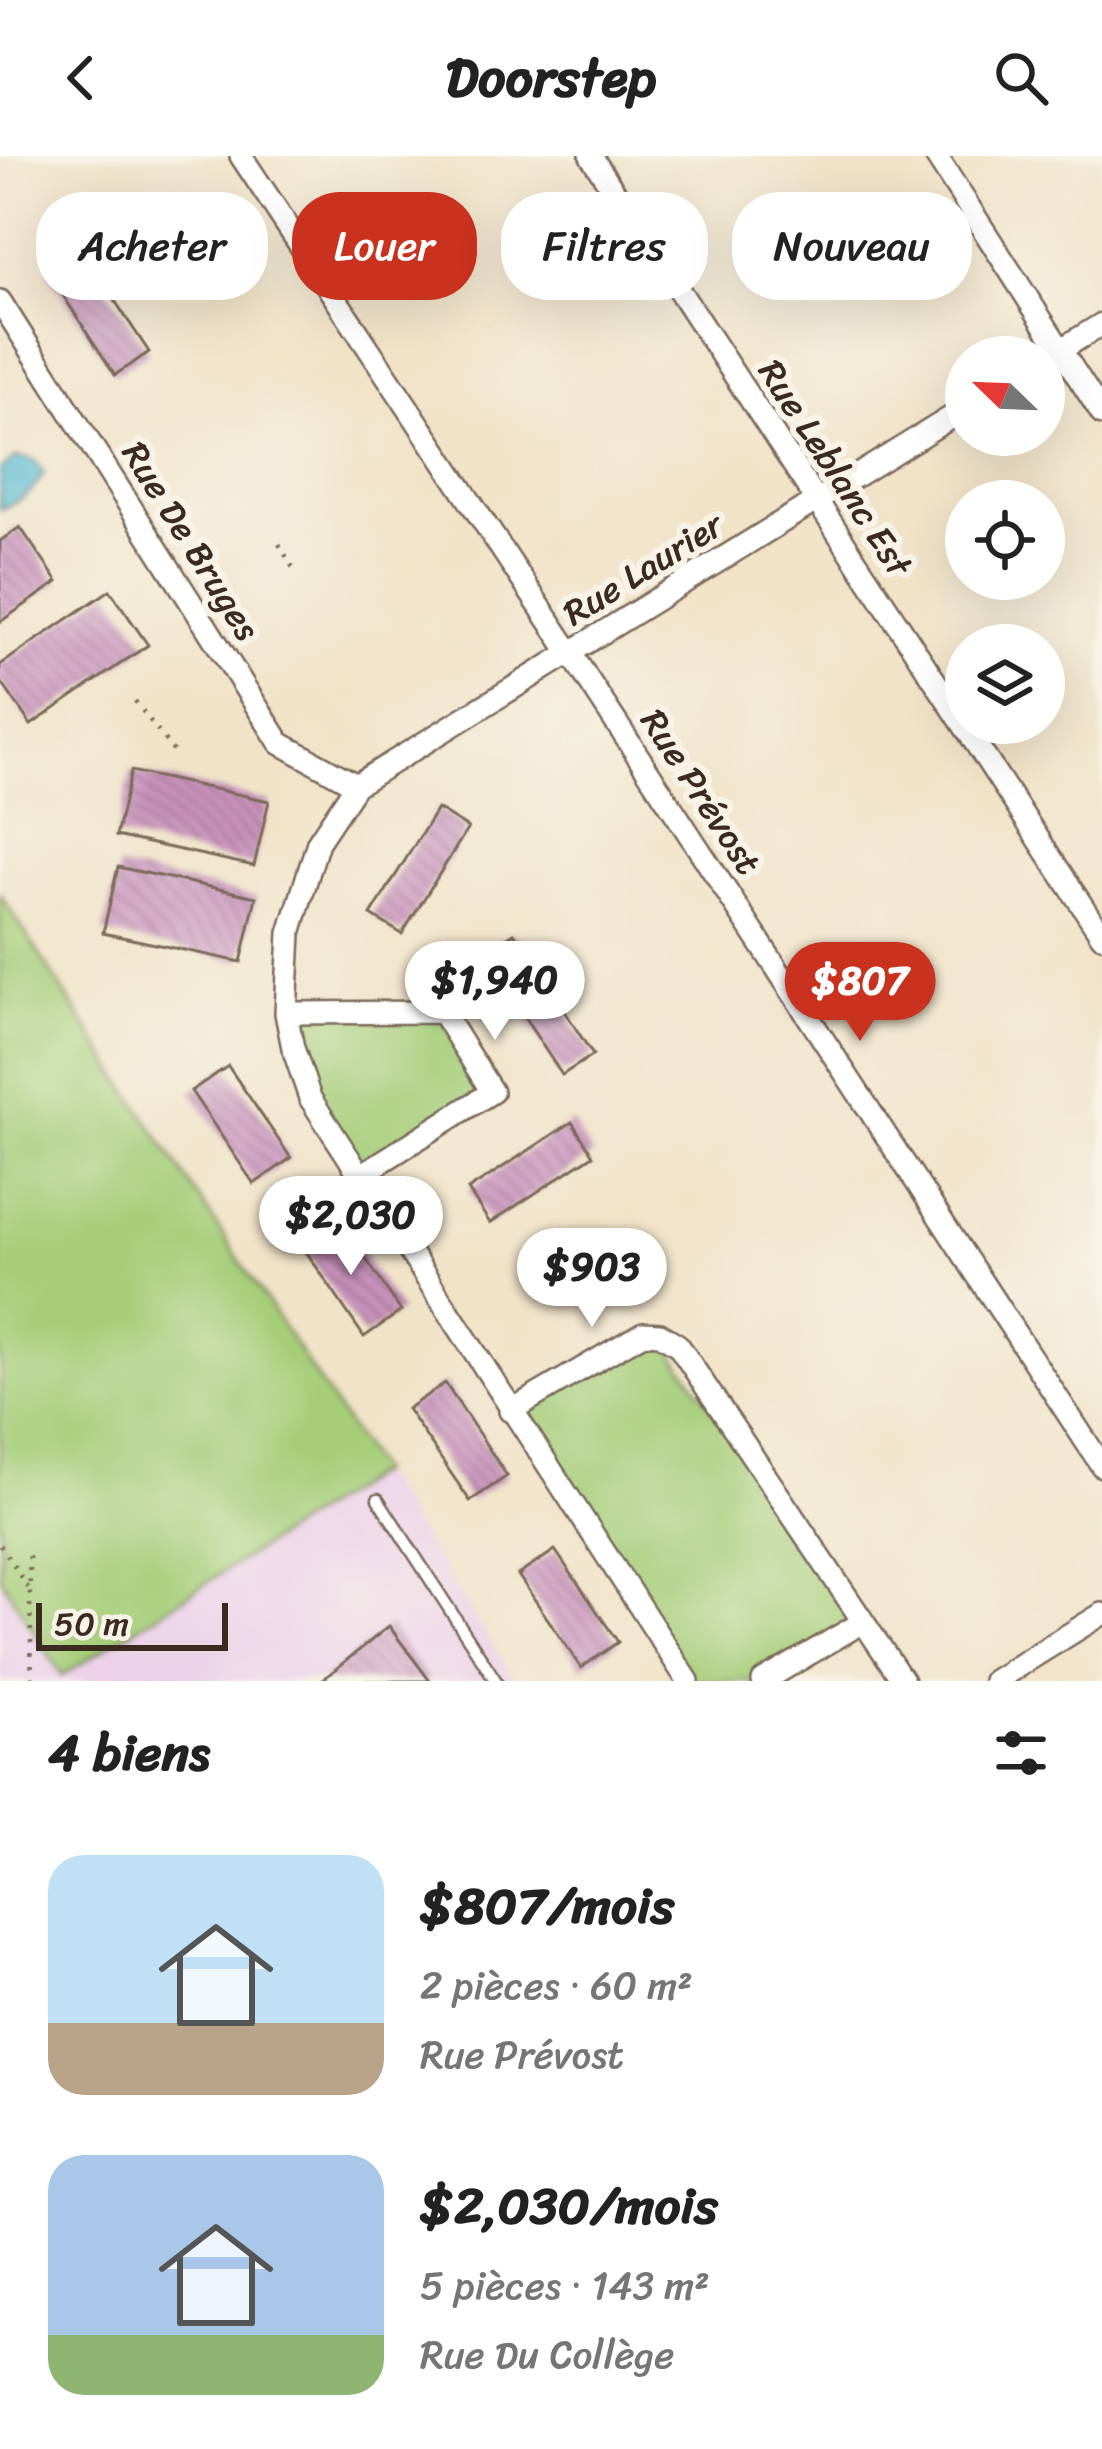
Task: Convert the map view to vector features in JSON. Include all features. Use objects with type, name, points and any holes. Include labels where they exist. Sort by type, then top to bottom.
[{"type":"street","name":"Rue Prévost","points":[[241,156],[1102,1466]]},
{"type":"street","name":"Rue Leblanc Est","points":[[591,156],[1102,936]]},
{"type":"street","points":[[936,156],[1042,336]]},
{"type":"street","name":"Rue De Bruges","points":[[0,301],[280,743],[356,785]]},
{"type":"street","points":[[1065,347],[1102,324]]},
{"type":"street","points":[[1065,369],[1102,414]]},
{"type":"street","name":"Rue Laurier","points":[[356,785],[945,421]]},
{"type":"street","points":[[356,785],[318,842],[290,933],[286,1012],[292,1048],[310,1098],[688,1681]]},
{"type":"street","points":[[286,1012],[442,1012],[492,1092],[361,1175]]},
{"type":"street","points":[[510,1411],[643,1333],[660,1334],[678,1345],[902,1681]]},
{"type":"street","points":[[994,1681],[1102,1614]]},
{"type":"street","points":[[763,1681],[863,1622]]},
{"type":"lane","points":[[378,1499],[496,1681]]},
{"type":"path","points":[[278,544],[296,573]]},
{"type":"path","points":[[135,700],[178,756]]},
{"type":"path","points":[[0,1545],[30,1591]]},
{"type":"path","points":[[29,1556],[32,1681]]},
{"type":"shaded area","points":[[0,894],[378,1472],[516,1681],[0,1681]]},
{"type":"green space","points":[[0,894],[378,1472],[62,1676],[0,1577]]},
{"type":"green space","points":[[442,1012],[492,1092],[361,1175],[310,1098],[286,1013]]},
{"type":"green space","points":[[660,1334],[863,1622],[763,1681],[688,1681],[510,1411]]},
{"type":"water","points":[[17,457],[34,460],[44,473],[26,496],[0,509],[0,469]]},
{"type":"building","points":[[66,300],[114,300],[149,352],[115,375]]},
{"type":"building","points":[[20,527],[58,582],[0,622],[0,541]]},
{"type":"building","points":[[110,590],[148,645],[31,725],[0,680],[0,665]]},
{"type":"building","points":[[131,771],[269,801],[254,866],[116,836]]},
{"type":"building","points":[[437,809],[468,828],[402,934],[371,915]]},
{"type":"building","points":[[118,867],[256,897],[241,962],[103,933]]},
{"type":"building","points":[[514,933],[593,1055],[562,1075],[482,953]]},
{"type":"building","points":[[228,1066],[291,1158],[254,1184],[191,1091]]},
{"type":"building","points":[[572,1122],[593,1155],[490,1223],[468,1190]]},
{"type":"building","points":[[339,1219],[401,1311],[364,1337],[301,1244]]},
{"type":"building","points":[[445,1383],[507,1476],[470,1501],[407,1409]]},
{"type":"building","points":[[555,1550],[618,1642],[581,1668],[518,1575]]},
{"type":"building","points":[[389,1626],[430,1681],[321,1681],[373,1639]]}]
